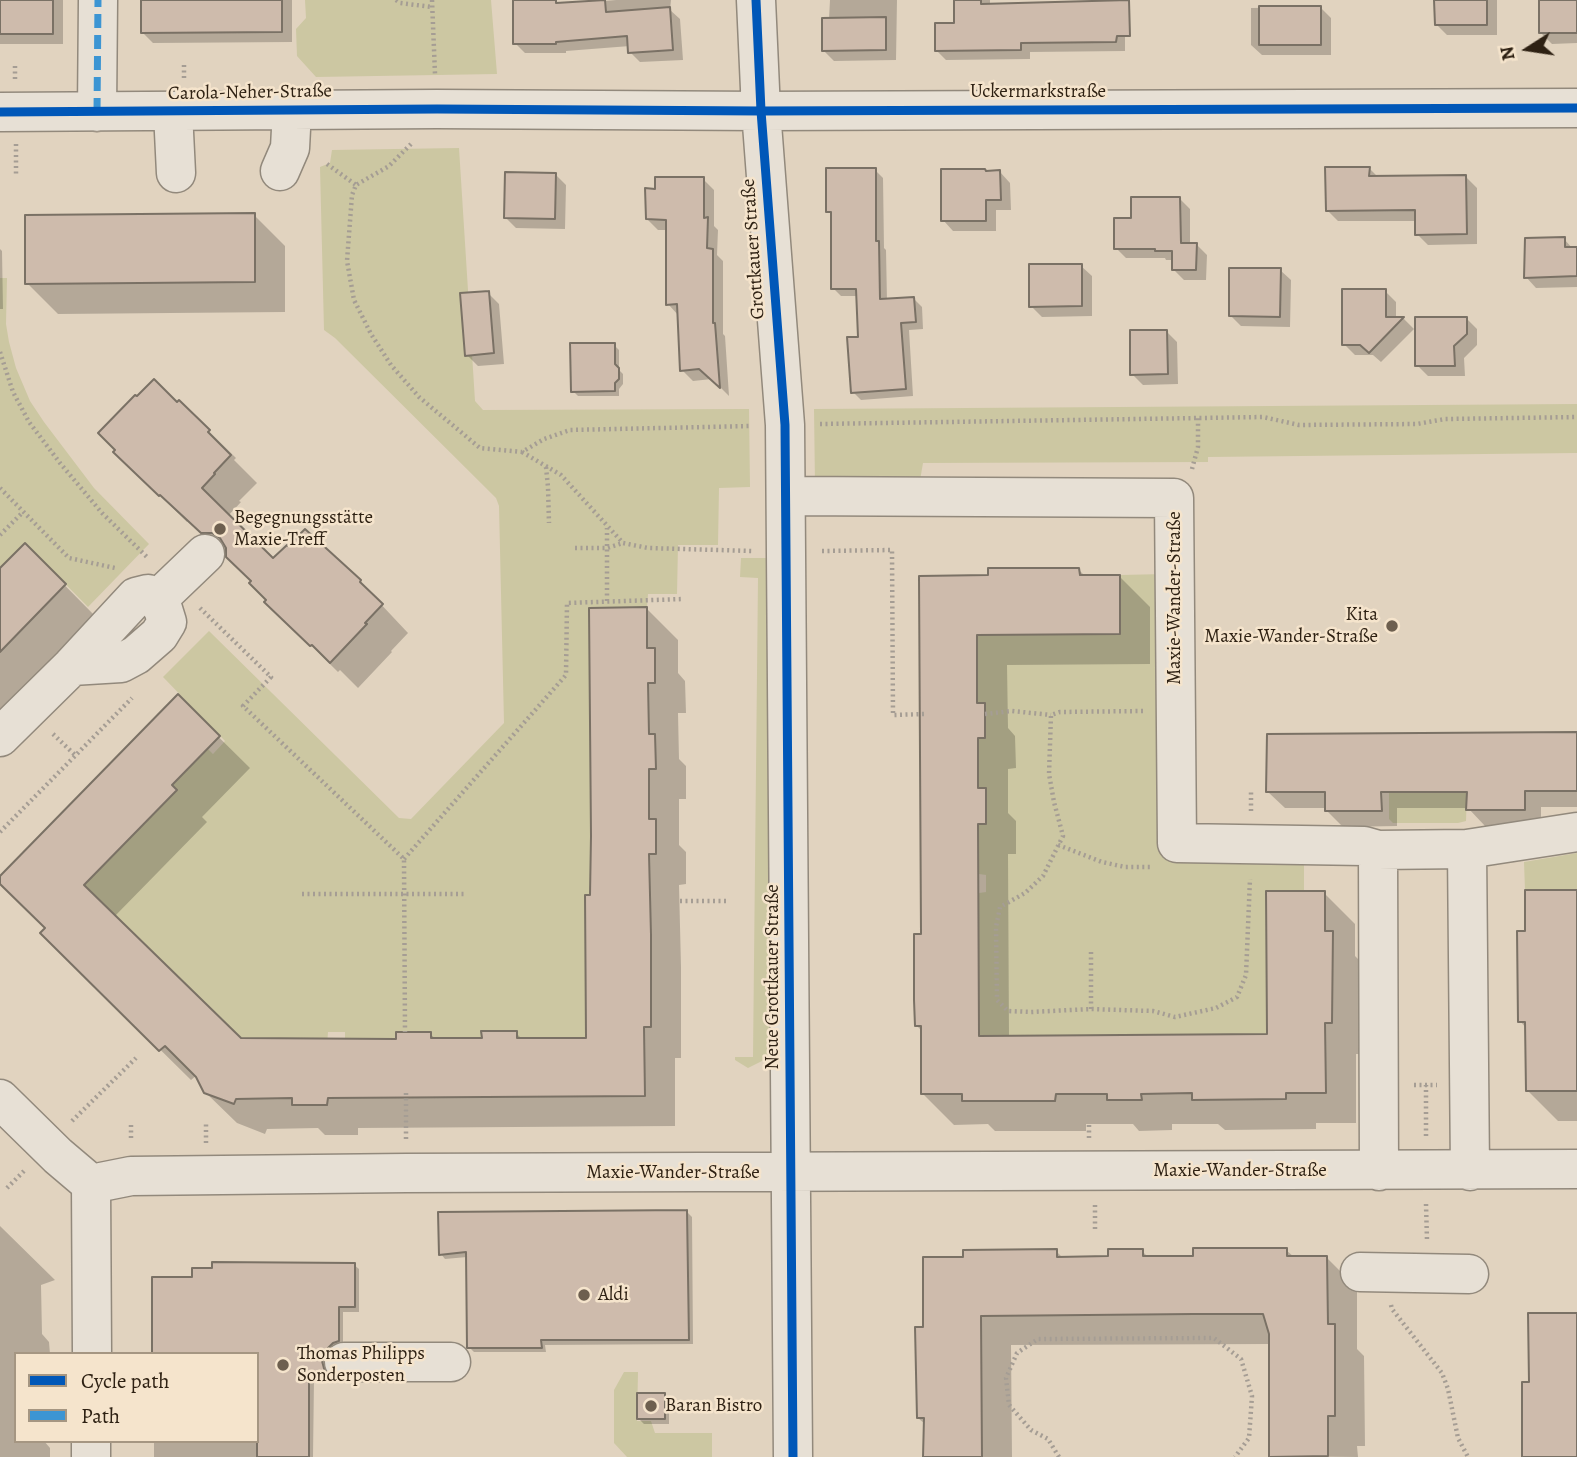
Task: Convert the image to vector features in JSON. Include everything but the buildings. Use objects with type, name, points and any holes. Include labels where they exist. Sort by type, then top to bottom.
[{"type":"street","points":[[97,112],[98,0]]},
{"type":"street","name":"Grottkauer Straße","points":[[756,0],[761,111],[785,425],[787,496]]},
{"type":"street","name":"Uckermarkstraße","points":[[500,110],[1577,108]]},
{"type":"street","points":[[280,171],[290,148],[292,110]]},
{"type":"street","name":"Carola-Neher-Straße","points":[[0,112],[500,110]]},
{"type":"street","points":[[173,112],[176,173]]},
{"type":"street","name":"Maxie-Wander-Straße","points":[[787,496],[1174,507],[1177,843]]},
{"type":"street","name":"Neue Grottkauer Straße","points":[[787,496],[793,1457]]},
{"type":"street","points":[[0,737],[72,666],[121,663],[136,655],[159,635],[167,622],[163,609],[166,592],[205,554]]},
{"type":"street","points":[[1177,843],[1364,846],[1378,850],[1467,849],[1577,832]]},
{"type":"street","points":[[1467,849],[1470,1171]]},
{"type":"street","points":[[1378,850],[1379,1171]]},
{"type":"street","points":[[0,1099],[91,1184],[92,1352]]},
{"type":"street","name":"Maxie-Wander-Straße","points":[[91,1184],[131,1176],[406,1173],[1379,1171],[1426,1186],[1470,1171],[1577,1169]]},
{"type":"street","points":[[1375,1272],[1469,1274]]},
{"type":"street","points":[[344,1362],[451,1362]]},
{"type":"path","points":[[396,0],[400,3],[432,7]]},
{"type":"path","points":[[432,0],[437,109],[415,141],[389,166],[356,186],[352,195],[347,261],[354,300],[391,365],[419,397],[480,448],[522,452],[561,475],[623,543]]},
{"type":"path","points":[[327,164],[356,186]]},
{"type":"path","points":[[0,352],[13,392],[29,422],[166,592],[271,677],[243,706],[404,859]]},
{"type":"path","points":[[522,452],[544,439],[570,430],[1264,417],[1299,425],[1417,424],[1446,419],[1577,417]]},
{"type":"path","points":[[1174,507],[1190,498],[1190,477],[1198,447],[1198,418]]},
{"type":"path","points":[[545,466],[549,523]]},
{"type":"path","points":[[0,488],[69,558],[115,568],[119,576]]},
{"type":"path","points":[[0,535],[23,512]]},
{"type":"path","points":[[607,527],[607,601]]},
{"type":"path","points":[[575,548],[607,548],[623,543],[648,548],[788,552],[892,550],[893,715],[925,714]]},
{"type":"path","points":[[405,1032],[404,859],[566,676],[567,603],[684,599]]},
{"type":"path","points":[[0,832],[133,696]]},
{"type":"path","points":[[985,714],[1012,711],[1051,715],[1060,712],[1176,711]]},
{"type":"path","points":[[1051,715],[1049,774],[1063,836],[1043,876],[1025,893],[1000,908],[996,927],[997,1000],[1008,1011],[1153,1011],[1175,1017],[1216,1008],[1237,997],[1246,975],[1250,844]]},
{"type":"path","points":[[1058,845],[1102,862],[1125,867],[1150,868],[1166,865],[1177,843]]},
{"type":"path","points":[[302,894],[465,894]]},
{"type":"path","points":[[680,901],[728,901]]},
{"type":"path","points":[[1091,952],[1091,1009]]},
{"type":"path","points":[[48,1146],[136,1058]]},
{"type":"path","points":[[1378,1086],[1469,1084]]},
{"type":"path","points":[[1426,1085],[1427,1273]]},
{"type":"path","points":[[406,1091],[406,1173]]},
{"type":"path","points":[[1375,1272],[1392,1309],[1442,1373],[1458,1438],[1468,1457]]},
{"type":"path","points":[[1059,1457],[1048,1439],[1031,1430],[1009,1405],[1006,1378],[1017,1353],[1038,1339],[1214,1338],[1241,1359],[1252,1396],[1249,1438],[1235,1457]]},
{"type":"shaded area","points":[[305,0],[491,0],[497,74],[316,77],[297,56],[296,29],[306,18]]},
{"type":"shaded area","points":[[459,148],[475,401],[483,410],[749,409],[750,487],[719,488],[718,545],[678,545],[677,594],[648,594],[647,607],[589,608],[591,821],[596,836],[590,837],[590,895],[585,896],[586,1010],[597,1038],[517,1038],[482,1032],[482,1038],[431,1038],[430,1032],[397,1032],[396,1039],[345,1039],[345,1032],[328,1032],[327,1045],[309,1038],[241,1038],[71,887],[166,802],[177,790],[172,785],[208,749],[213,754],[225,741],[163,677],[209,631],[399,818],[411,819],[504,723],[499,506],[496,498],[324,330],[320,167],[330,163],[332,150]]},
{"type":"shaded area","points":[[0,278],[7,278],[6,324],[9,342],[16,368],[30,401],[94,488],[149,544],[88,607],[25,543],[0,568]]},
{"type":"shaded area","points":[[1577,404],[1577,453],[1208,457],[1208,462],[923,463],[919,486],[815,485],[814,409]]},
{"type":"shaded area","points":[[741,558],[768,558],[770,1057],[748,1068],[735,1060],[735,1057],[753,1057],[758,578],[740,577]]},
{"type":"shaded area","points":[[1165,574],[1166,856],[1304,855],[1304,891],[1266,892],[1267,1007],[1278,1034],[968,1037],[979,1008],[979,893],[986,892],[986,875],[979,874],[978,738],[985,737],[985,704],[977,703],[977,634],[1120,633],[1120,575]]},
{"type":"shaded area","points":[[1389,792],[1467,792],[1466,821],[1393,823],[1389,819]]},
{"type":"shaded area","points":[[1577,853],[1577,890],[1525,890],[1524,862]]},
{"type":"shaded area","points":[[624,1372],[638,1372],[637,1421],[651,1421],[655,1433],[712,1433],[712,1457],[627,1457],[614,1443],[614,1390]]},
{"type":"marked path","points":[[97,112],[98,0]]},
{"type":"cycle path","points":[[756,0],[761,111],[785,425],[793,1457]]},
{"type":"cycle path","points":[[0,112],[1577,108]]},
{"type":"place","name":"Begegnungsstätte Maxie-Treff","points":[[220,529]]},
{"type":"place","name":"Kita Maxie-Wander-Straße","points":[[1392,626]]},
{"type":"place","name":"Aldi","points":[[584,1295]]},
{"type":"place","name":"Thomas Philipps Sonderposten","points":[[283,1365]]},
{"type":"place","name":"Baran Bistro","points":[[651,1406]]}]
